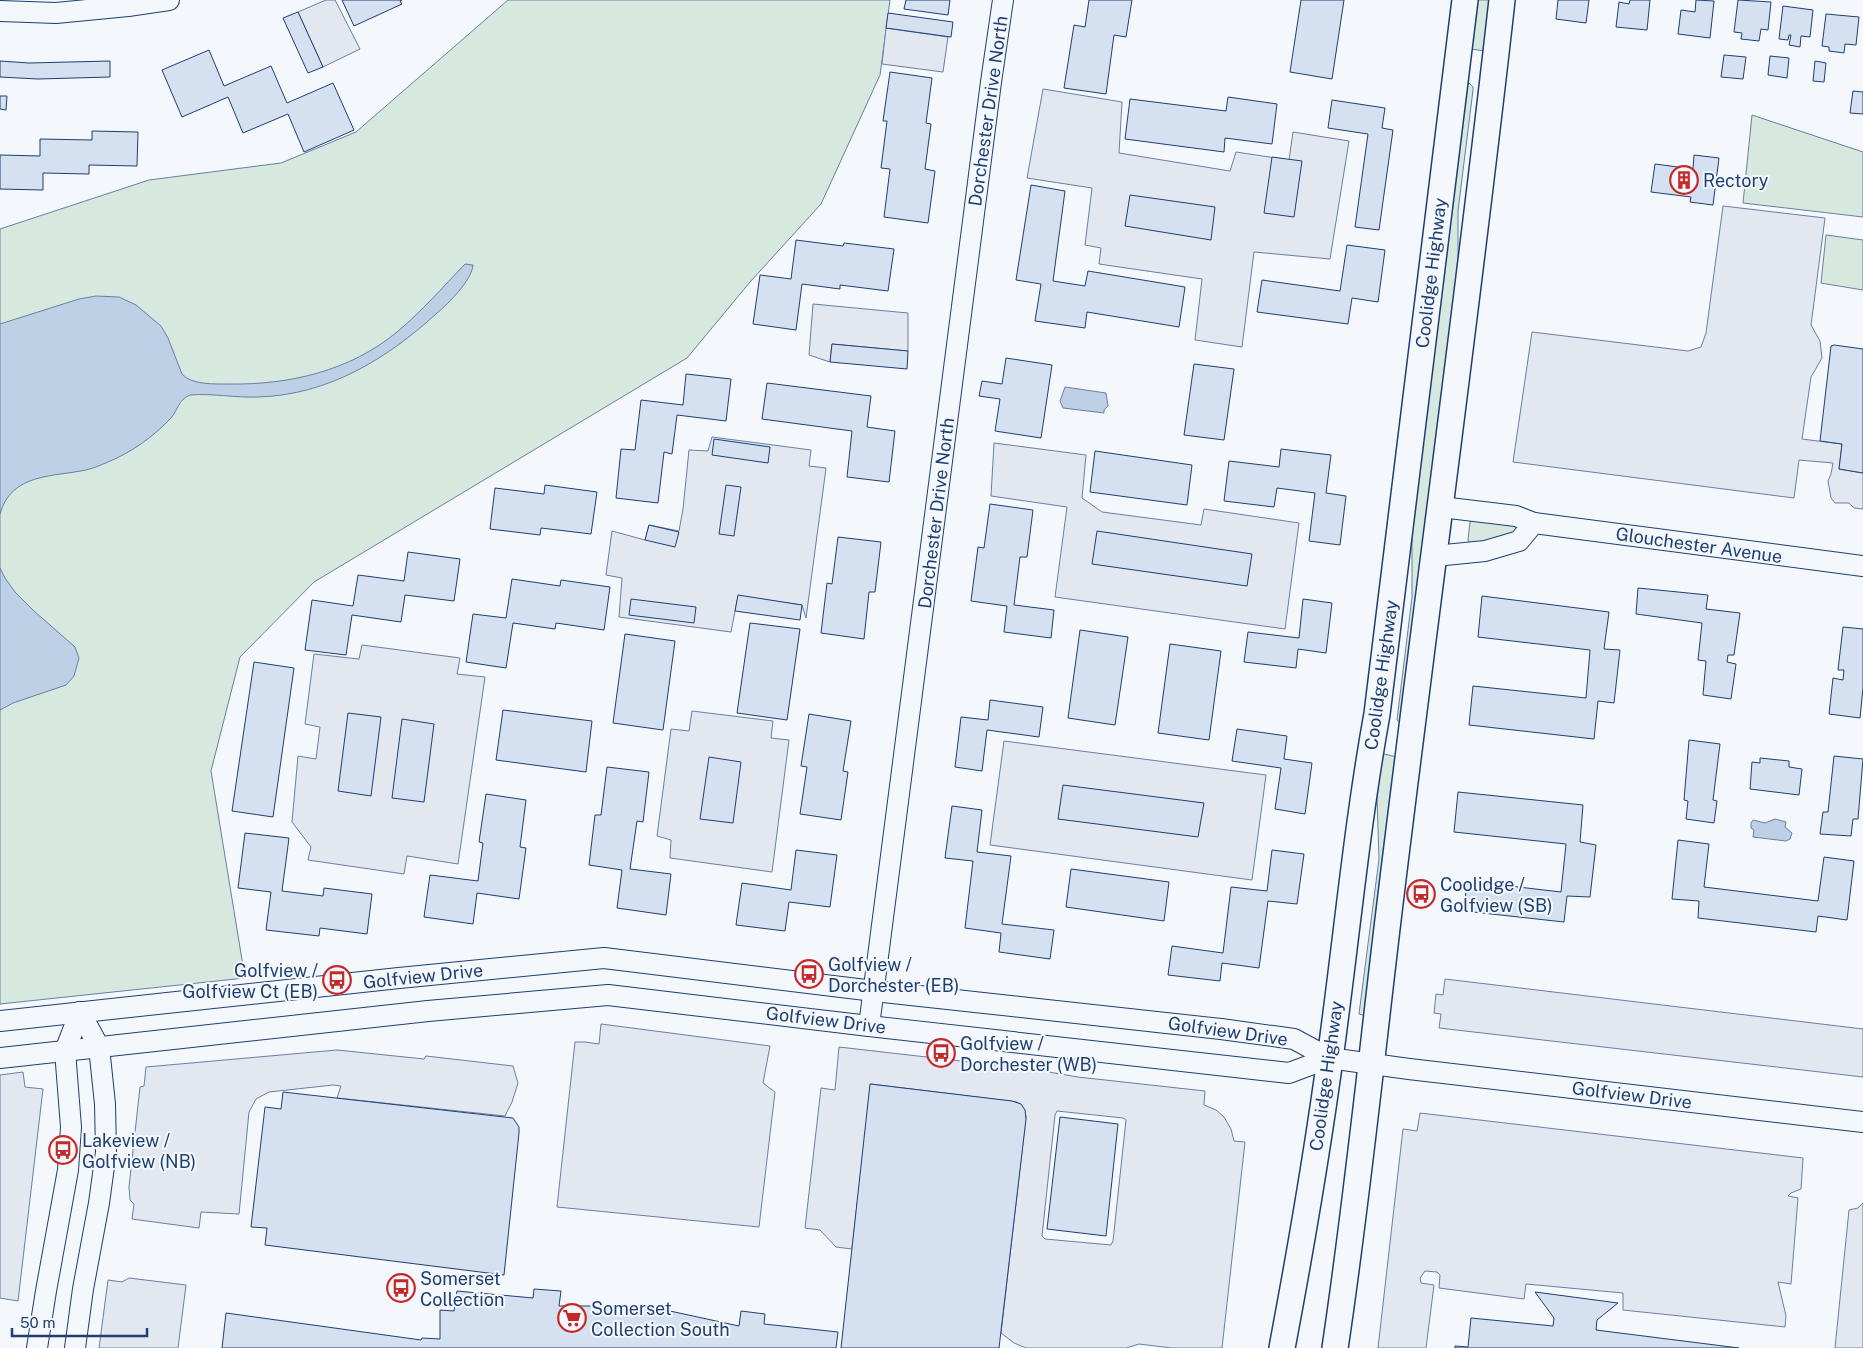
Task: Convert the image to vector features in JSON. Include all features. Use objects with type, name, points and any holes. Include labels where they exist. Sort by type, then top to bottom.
[{"type":"main road","name":"Coolidge Highway","points":[[1282,1348],[1317,1143],[1336,1016],[1364,788],[1377,714],[1465,0]]},
{"type":"main road","points":[[1335,1348],[1367,1108],[1502,0]]},
{"type":"main road","points":[[1456,69],[1469,67],[1482,72],[1492,85]]},
{"type":"main road","points":[[1377,714],[1382,735],[1401,740],[1411,738]]},
{"type":"street","points":[[0,11],[56,13],[169,0]]},
{"type":"street","name":"Dorchester Drive North","points":[[869,1026],[1003,0]]},
{"type":"street","name":"Glouchester Avenue","points":[[1440,507],[1516,516],[1534,523],[1863,566]]},
{"type":"street","points":[[1435,556],[1485,551],[1519,541],[1534,523]]},
{"type":"street","name":"Golfview Drive","points":[[0,1021],[594,958],[619,959],[874,991],[1211,1028],[1294,1039],[1329,1058],[1863,1122]]},
{"type":"street","name":"Golfview Drive","points":[[0,1058],[428,1011],[595,995],[622,996],[869,1026],[1290,1073],[1329,1058]]},
{"type":"street","points":[[74,1348],[106,1152],[105,1104],[99,1047],[80,1012]]},
{"type":"street","points":[[37,1348],[68,1170],[71,1126],[65,1052],[80,1012]]},
{"type":"shaded area","points":[[326,0],[335,0],[360,49],[323,67],[298,12]]},
{"type":"shaded area","points":[[508,0],[890,0],[880,75],[821,204],[750,282],[687,358],[314,582],[240,657],[211,771],[245,978],[0,1004],[0,229],[149,180],[281,163],[356,132]]},
{"type":"shaded area","points":[[1475,0],[1492,0],[1486,51],[1470,49]]},
{"type":"shaded area","points":[[886,28],[948,37],[943,72],[882,64]]},
{"type":"shaded area","points":[[1469,83],[1473,90],[1458,211],[1458,271],[1401,723],[1397,720],[1412,597],[1412,526],[1466,85]]},
{"type":"shaded area","points":[[1043,89],[1122,102],[1119,153],[1230,171],[1236,152],[1289,160],[1293,132],[1349,141],[1330,259],[1254,252],[1242,347],[1195,340],[1202,279],[1099,264],[1101,248],[1085,245],[1092,188],[1027,178]]},
{"type":"shaded area","points":[[1752,115],[1863,152],[1863,217],[1743,203]]},
{"type":"shaded area","points":[[1723,206],[1825,218],[1811,325],[1820,341],[1822,358],[1811,377],[1802,439],[1842,444],[1839,469],[1863,473],[1863,509],[1854,508],[1849,503],[1835,503],[1831,498],[1828,481],[1833,463],[1799,460],[1794,498],[1513,462],[1532,332],[1688,351],[1701,347],[1706,333]]},
{"type":"shaded area","points":[[1826,235],[1863,240],[1863,290],[1821,283]]},
{"type":"shaded area","points":[[813,304],[908,313],[908,351],[832,344],[830,362],[809,355]]},
{"type":"shaded area","points":[[712,437],[811,450],[809,466],[826,468],[806,618],[802,605],[738,596],[731,632],[619,617],[622,578],[606,575],[612,531],[645,540],[649,525],[679,531],[689,450],[708,451]]},
{"type":"shaded area","points":[[994,443],[1086,455],[1082,498],[1102,512],[1201,525],[1204,509],[1299,523],[1285,629],[1055,597],[1067,507],[991,496]]},
{"type":"shaded area","points":[[1474,520],[1514,525],[1518,528],[1518,532],[1487,542],[1470,543],[1468,540],[1470,522]]},
{"type":"shaded area","points":[[362,645],[460,658],[457,674],[485,677],[458,864],[407,856],[404,874],[308,860],[311,847],[292,822],[298,756],[316,759],[320,727],[305,724],[314,654],[359,659]]},
{"type":"shaded area","points":[[692,711],[773,721],[771,738],[789,740],[772,872],[670,858],[671,840],[657,836],[671,729],[689,731]]},
{"type":"shaded area","points":[[1004,741],[1266,775],[1252,880],[990,845]]},
{"type":"shaded area","points":[[1382,755],[1397,757],[1367,1016],[1359,1014],[1379,859],[1377,798]]},
{"type":"shaded area","points":[[1445,979],[1863,1029],[1863,1077],[1439,1028],[1441,1014],[1434,1013],[1436,994],[1443,995]]},
{"type":"shaded area","points":[[601,1024],[770,1046],[763,1083],[775,1092],[759,1227],[557,1207],[575,1042],[599,1044]]},
{"type":"shaded area","points":[[839,1047],[1205,1091],[1204,1105],[1216,1110],[1224,1117],[1231,1129],[1234,1141],[1245,1142],[1222,1348],[1172,1348],[1139,1344],[1126,1348],[1026,1348],[1014,1343],[1001,1333],[1026,1116],[1023,1107],[1017,1102],[871,1084],[852,1249],[836,1247],[820,1230],[805,1228],[821,1088],[835,1090]],"holes":[[[1057,1111],[1123,1118],[1126,1120],[1113,1241],[1111,1245],[1045,1239],[1042,1236],[1055,1115]]]},
{"type":"shaded area","points":[[337,1050],[424,1059],[426,1056],[513,1066],[518,1083],[505,1116],[337,1098],[341,1086],[333,1085],[269,1092],[256,1099],[249,1112],[239,1214],[201,1212],[199,1228],[132,1219],[134,1204],[130,1200],[129,1187],[140,1087],[144,1086],[146,1067]]},
{"type":"shaded area","points":[[23,1072],[25,1087],[43,1089],[18,1301],[0,1298],[0,1075]]},
{"type":"shaded area","points":[[1420,1113],[1803,1158],[1801,1189],[1788,1196],[1798,1198],[1791,1284],[1778,1282],[1786,1316],[1785,1327],[1623,1310],[1623,1293],[1526,1284],[1524,1299],[1439,1288],[1440,1275],[1437,1272],[1425,1271],[1420,1278],[1421,1283],[1434,1285],[1426,1348],[1378,1348],[1403,1129],[1417,1131]]},
{"type":"shaded area","points":[[1863,1203],[1863,1348],[1835,1348],[1849,1210],[1858,1208]]},
{"type":"shaded area","points":[[129,1278],[186,1285],[178,1348],[99,1348],[108,1280],[122,1282]]},
{"type":"water","points":[[465,264],[473,265],[472,271],[459,291],[447,304],[398,345],[355,372],[308,390],[284,395],[249,397],[190,395],[183,400],[164,425],[134,449],[86,470],[47,476],[23,484],[13,491],[0,514],[0,324],[79,299],[96,296],[119,297],[136,305],[161,326],[168,338],[182,374],[186,378],[210,384],[274,382],[318,373],[339,366],[379,345],[415,316]]},
{"type":"water","points":[[1065,387],[1106,393],[1108,406],[1104,413],[1063,408],[1060,401]]},
{"type":"water","points":[[0,568],[15,592],[75,647],[79,658],[74,676],[66,685],[13,703],[0,710]]},
{"type":"water","points":[[1775,819],[1786,822],[1785,827],[1792,833],[1790,839],[1786,841],[1753,837],[1754,830],[1751,828],[1751,823],[1753,820],[1765,823]]},
{"type":"building","points":[[342,0],[402,0],[400,1],[402,4],[354,26]]},
{"type":"building","points":[[906,0],[950,0],[948,15],[904,9]]},
{"type":"building","points":[[1089,0],[1132,0],[1126,37],[1114,35],[1106,94],[1064,88],[1074,25],[1085,27]]},
{"type":"building","points":[[1301,0],[1344,0],[1332,79],[1290,72]]},
{"type":"building","points":[[1558,0],[1589,0],[1586,23],[1556,19]]},
{"type":"building","points":[[1630,0],[1650,0],[1647,30],[1616,27],[1619,2],[1629,4]]},
{"type":"building","points":[[1696,0],[1714,1],[1710,38],[1678,34],[1681,10],[1695,12]]},
{"type":"building","points":[[1738,0],[1771,2],[1768,30],[1761,29],[1759,41],[1741,39],[1742,33],[1734,32]]},
{"type":"building","points":[[1783,6],[1813,10],[1810,37],[1801,36],[1800,47],[1789,45],[1791,35],[1789,35],[1788,40],[1779,39]]},
{"type":"building","points":[[298,12],[323,67],[308,73],[283,18]]},
{"type":"building","points":[[888,13],[953,22],[951,37],[886,28]]},
{"type":"building","points":[[1826,14],[1859,17],[1856,45],[1845,44],[1844,53],[1829,51],[1829,47],[1822,46]]},
{"type":"building","points":[[209,50],[224,86],[271,66],[287,103],[333,83],[354,130],[304,152],[288,114],[243,133],[228,97],[182,117],[162,70]]},
{"type":"building","points":[[1724,55],[1746,57],[1743,79],[1721,77]]},
{"type":"building","points":[[1770,56],[1789,58],[1787,78],[1768,75]]},
{"type":"building","points":[[0,61],[29,63],[110,61],[110,77],[38,79],[0,77]]},
{"type":"building","points":[[1815,61],[1826,63],[1824,82],[1813,81]]},
{"type":"building","points":[[890,72],[932,78],[926,123],[931,124],[925,169],[935,171],[928,223],[884,217],[890,169],[881,168],[887,121],[883,121]]},
{"type":"building","points":[[1853,91],[1863,92],[1863,114],[1850,113]]},
{"type":"building","points":[[0,96],[7,96],[6,110],[0,109]]},
{"type":"building","points":[[1228,97],[1277,104],[1272,144],[1225,138],[1224,152],[1125,139],[1130,99],[1226,111]]},
{"type":"building","points":[[1332,100],[1385,108],[1382,128],[1393,130],[1379,230],[1355,227],[1368,134],[1328,128]]},
{"type":"building","points":[[92,131],[138,132],[137,166],[89,165],[89,174],[43,173],[43,190],[0,189],[0,155],[40,156],[40,139],[92,140]]},
{"type":"building","name":"Rectory","points":[[1694,155],[1719,158],[1713,205],[1690,202],[1691,197],[1651,192],[1655,164],[1693,169]]},
{"type":"building","points":[[1272,157],[1302,161],[1294,217],[1264,213]]},
{"type":"building","points":[[1031,185],[1065,191],[1053,281],[1085,286],[1088,271],[1185,287],[1179,327],[1087,312],[1085,328],[1035,321],[1041,284],[1016,280]]},
{"type":"building","points":[[1130,195],[1215,207],[1211,240],[1125,226]]},
{"type":"building","points":[[796,240],[843,246],[844,243],[894,249],[888,291],[840,285],[840,289],[802,284],[796,330],[753,324],[760,275],[791,279]]},
{"type":"building","points":[[1347,245],[1385,250],[1378,302],[1352,298],[1348,324],[1257,312],[1262,280],[1340,291]]},
{"type":"building","points":[[832,344],[908,351],[907,369],[830,362]]},
{"type":"building","points":[[1831,346],[1863,349],[1863,473],[1839,469],[1842,444],[1820,441]]},
{"type":"building","points":[[1006,358],[1052,365],[1041,438],[995,431],[1000,399],[979,396],[982,381],[1002,384]]},
{"type":"building","points":[[1194,364],[1234,369],[1224,440],[1184,435]]},
{"type":"building","points":[[686,374],[731,379],[726,421],[677,415],[672,454],[664,452],[658,503],[616,498],[621,449],[635,450],[641,400],[683,405]]},
{"type":"building","points":[[767,383],[871,396],[867,427],[895,431],[889,482],[847,477],[852,431],[762,419]]},
{"type":"building","points":[[714,439],[770,447],[768,463],[712,455]]},
{"type":"building","points":[[1281,449],[1331,455],[1326,493],[1346,496],[1340,545],[1309,541],[1315,493],[1277,488],[1274,507],[1224,501],[1229,461],[1279,467]]},
{"type":"building","points":[[1095,451],[1192,465],[1187,505],[1090,492]]},
{"type":"building","points":[[545,485],[597,492],[591,534],[541,528],[540,535],[490,529],[495,488],[544,494]]},
{"type":"building","points":[[726,485],[741,487],[734,536],[719,534]]},
{"type":"building","points":[[990,504],[1033,510],[1027,557],[1020,557],[1014,605],[1054,610],[1051,638],[1004,632],[1007,606],[971,601],[978,547],[984,548]]},
{"type":"building","points":[[649,525],[679,532],[675,547],[645,540]]},
{"type":"building","points":[[1097,531],[1252,554],[1247,586],[1092,564]]},
{"type":"building","points":[[838,537],[881,542],[875,592],[869,592],[864,639],[821,633],[827,583],[832,584]]},
{"type":"building","points":[[408,552],[460,559],[454,601],[405,595],[401,622],[352,615],[346,655],[305,650],[312,600],[353,606],[358,575],[404,581]]},
{"type":"building","points":[[512,579],[560,586],[561,580],[610,587],[604,630],[556,623],[555,629],[513,623],[506,668],[466,662],[473,614],[506,618]]},
{"type":"building","points":[[1638,588],[1708,595],[1706,609],[1740,613],[1734,655],[1728,655],[1727,662],[1736,664],[1731,699],[1703,695],[1706,661],[1698,660],[1702,623],[1636,614]]},
{"type":"building","points":[[738,595],[802,605],[800,620],[735,611]]},
{"type":"building","points":[[1482,596],[1609,612],[1604,649],[1620,650],[1614,703],[1598,701],[1594,739],[1469,725],[1473,686],[1586,698],[1590,650],[1478,637]]},
{"type":"building","points":[[631,599],[696,607],[694,623],[629,615]]},
{"type":"building","points":[[1303,599],[1332,603],[1326,653],[1298,649],[1296,668],[1244,662],[1248,632],[1299,638]]},
{"type":"building","points":[[750,623],[800,629],[787,720],[737,713]]},
{"type":"building","points":[[1843,627],[1863,629],[1863,688],[1860,718],[1829,714],[1833,678],[1843,680],[1844,670],[1838,670]]},
{"type":"building","points":[[1080,630],[1128,637],[1115,725],[1068,718]]},
{"type":"building","points":[[625,634],[675,641],[663,730],[613,723]]},
{"type":"building","points":[[1170,644],[1221,651],[1209,740],[1158,733]]},
{"type":"building","points":[[254,662],[294,668],[273,817],[232,811]]},
{"type":"building","points":[[990,700],[1043,707],[1039,737],[987,730],[982,771],[955,767],[961,717],[988,720]]},
{"type":"building","points":[[503,710],[592,721],[586,772],[496,760]]},
{"type":"building","points":[[348,713],[381,717],[371,796],[338,791]]},
{"type":"building","points":[[809,714],[851,721],[843,771],[848,772],[841,820],[800,814],[807,767],[801,766]]},
{"type":"building","points":[[402,719],[434,724],[424,802],[392,798]]},
{"type":"building","points":[[1237,729],[1287,736],[1284,759],[1312,763],[1305,814],[1275,809],[1281,768],[1232,761]]},
{"type":"building","points":[[1689,740],[1720,744],[1713,800],[1717,801],[1714,823],[1686,819],[1688,801],[1684,800]]},
{"type":"building","points":[[1834,756],[1863,759],[1858,819],[1853,819],[1851,836],[1820,834],[1823,812],[1828,812]]},
{"type":"building","points":[[709,757],[741,762],[733,823],[700,819]]},
{"type":"building","points":[[1760,758],[1789,761],[1789,767],[1802,769],[1799,795],[1750,789],[1752,762],[1760,763]]},
{"type":"building","points":[[607,767],[649,772],[643,822],[637,821],[630,869],[671,874],[666,915],[617,908],[622,870],[589,865],[595,815],[601,815]]},
{"type":"building","points":[[1063,785],[1204,803],[1198,837],[1058,819]]},
{"type":"building","points":[[1458,792],[1583,805],[1580,842],[1596,845],[1590,897],[1567,896],[1564,922],[1464,911],[1467,881],[1561,892],[1566,844],[1454,832]]},
{"type":"building","points":[[486,794],[526,800],[520,847],[526,848],[519,899],[477,893],[473,924],[424,917],[430,875],[478,881],[483,843],[479,842]]},
{"type":"building","points":[[952,806],[982,810],[977,852],[1011,856],[1002,924],[1054,930],[1050,959],[999,952],[1001,933],[965,928],[973,861],[945,858]]},
{"type":"building","points":[[245,833],[289,838],[282,891],[323,896],[324,888],[372,894],[367,934],[320,928],[319,936],[266,930],[271,892],[238,888]]},
{"type":"building","points":[[1678,840],[1709,844],[1704,887],[1818,901],[1824,857],[1854,861],[1847,920],[1818,916],[1816,932],[1698,918],[1699,901],[1672,899]]},
{"type":"building","points":[[796,850],[837,855],[830,907],[789,902],[785,931],[736,925],[742,883],[791,890]]},
{"type":"building","points":[[1272,850],[1304,854],[1297,904],[1268,901],[1259,968],[1222,963],[1220,981],[1168,975],[1172,946],[1223,953],[1231,887],[1267,891]]},
{"type":"building","points":[[1071,869],[1169,882],[1164,921],[1066,907]]},
{"type":"building","points":[[870,1084],[1012,1101],[1021,1104],[1025,1110],[1026,1119],[999,1348],[841,1348]]},
{"type":"building","points":[[283,1092],[513,1118],[519,1127],[519,1133],[504,1275],[265,1245],[267,1228],[251,1227],[265,1107],[281,1109]]},
{"type":"building","points":[[1060,1117],[1118,1124],[1106,1236],[1047,1229]]},
{"type":"building","name":"Somerset Collection South","points":[[534,1289],[561,1291],[559,1306],[647,1306],[739,1326],[741,1311],[765,1314],[764,1324],[838,1332],[836,1348],[222,1348],[226,1313],[421,1340],[422,1338],[440,1339],[440,1310],[454,1311],[457,1291],[533,1298]]},
{"type":"building","points":[[1535,1292],[1618,1303],[1597,1320],[1596,1330],[1739,1348],[1455,1348],[1455,1346],[1468,1347],[1471,1318],[1553,1326],[1554,1318]]},
{"type":"place","name":"Rectory","points":[[1684,180]]},
{"type":"place","name":"Coolidge / Golfview (SB)","points":[[1421,894]]},
{"type":"place","name":"Golfview / Dorchester (EB)","points":[[809,974]]},
{"type":"place","name":"Golfview / Golfview Ct (EB)","points":[[337,980]]},
{"type":"place","name":"Golfview / Dorchester (WB)","points":[[941,1053]]},
{"type":"place","name":"Lakeview / Golfview (NB)","points":[[63,1150]]},
{"type":"place","name":"Somerset Collection","points":[[401,1288]]},
{"type":"place","name":"Somerset Collection South","points":[[572,1318]]}]
